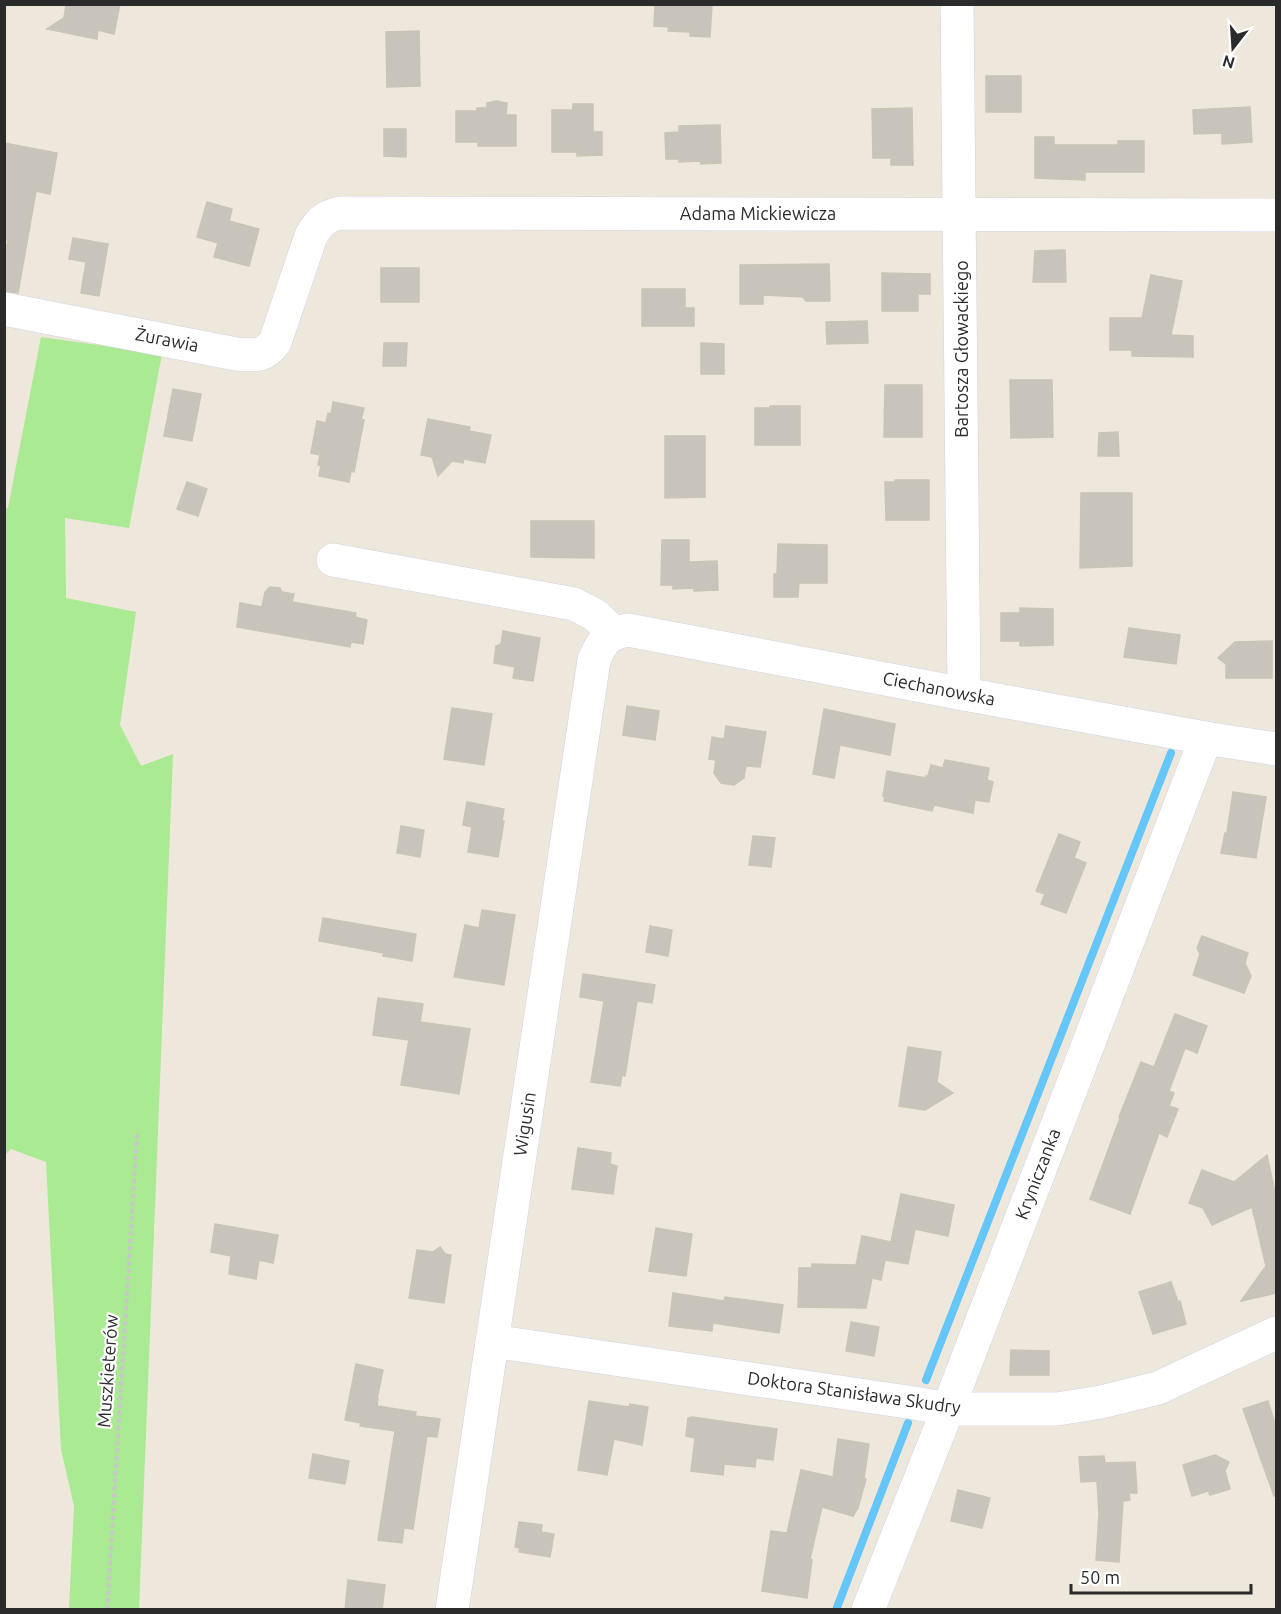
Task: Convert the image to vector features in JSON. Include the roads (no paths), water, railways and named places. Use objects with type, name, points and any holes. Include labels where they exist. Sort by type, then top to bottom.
[{"type":"street","name":"Bartosza Głowackiego","points":[[957,4],[964,694]]},
{"type":"street","name":"Adama Mickiewicza","points":[[291,294],[311,236],[317,226],[328,216],[340,213],[1276,215]]},
{"type":"street","name":"Żurawia","points":[[4,309],[236,354],[253,355],[268,352],[275,342],[291,294]]},
{"type":"street","points":[[333,560],[574,603],[595,615],[609,636]]},
{"type":"street","name":"Ciechanowska","points":[[609,636],[628,630],[964,694],[1276,749]]},
{"type":"street","name":"Wigusin","points":[[452,1610],[594,660],[609,636]]},
{"type":"street","name":"Kryniczanka","points":[[868,1610],[948,1409],[1205,738]]},
{"type":"street","name":"Doktora Stanisława Skudry","points":[[492,1341],[948,1409],[1057,1408],[1101,1402],[1158,1388],[1276,1334]]},
{"type":"waterway","points":[[926,1380],[1171,753]]},
{"type":"waterway","points":[[836,1610],[908,1423]]}]
